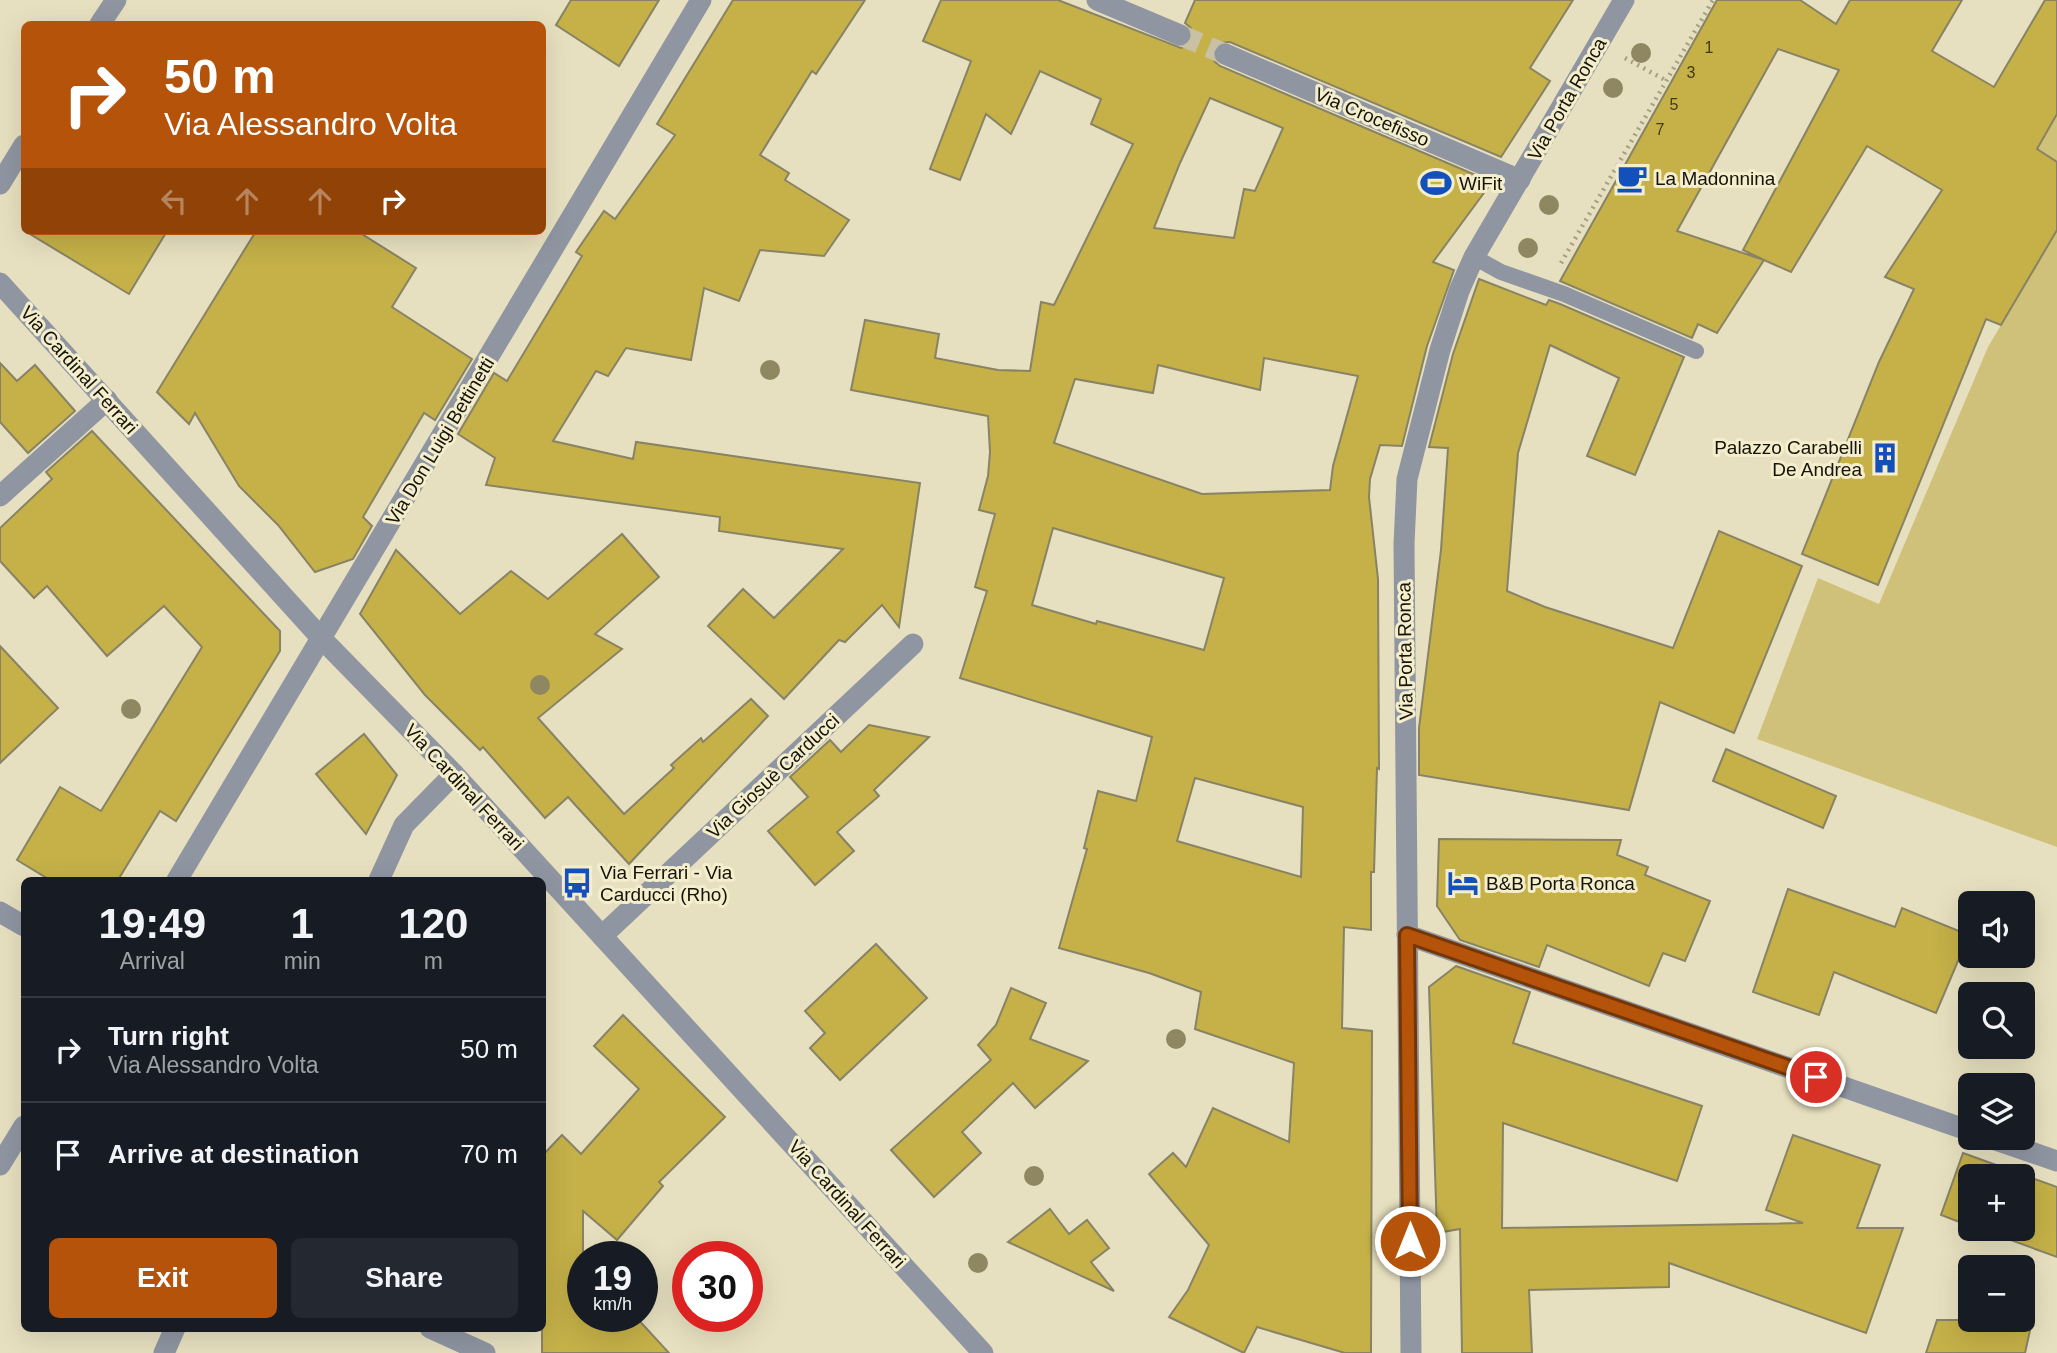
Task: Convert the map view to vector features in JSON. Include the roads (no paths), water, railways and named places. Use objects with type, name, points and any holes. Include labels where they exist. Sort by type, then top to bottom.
[{"type":"street","points":[[102,21],[116,0]]},
{"type":"street","name":"Via Don Luigi Bettinetti","points":[[179,877],[701,0]]},
{"type":"street","points":[[1097,0],[1180,35]]},
{"type":"street","name":"Via Porta Ronca","points":[[1411,1353],[1404,544],[1407,479],[1440,350],[1459,291],[1474,257],[1600,44],[1623,0]]},
{"type":"street","name":"Via Crocefisso","points":[[1225,54],[1520,180]]},
{"type":"street","points":[[0,184],[21,150]]},
{"type":"street","name":"Via Cardinal Ferrari","points":[[0,283],[322,639],[454,774],[983,1353]]},
{"type":"street","points":[[0,496],[107,400]]},
{"type":"street","name":"Via Giosuè Carducci","points":[[602,936],[913,645]]},
{"type":"street","points":[[380,877],[404,825],[454,774]]},
{"type":"street","points":[[0,912],[21,924]]},
{"type":"street","points":[[1407,935],[1958,1127]]},
{"type":"street","points":[[0,1165],[21,1131]]},
{"type":"street","points":[[2025,1150],[2057,1161]]},
{"type":"street","points":[[164,1353],[173,1332]]},
{"type":"street","points":[[439,1332],[485,1353]]},
{"type":"lane","points":[[1474,257],[1502,272],[1547,288],[1696,351]]},
{"type":"tunnel","points":[[1180,35],[1225,54]]},
{"type":"place","name":"La Madonnina","points":[[1632,178]]},
{"type":"place","name":"WiFit","points":[[1436,183]]},
{"type":"place","name":"Palazzo Carabelli De Andrea","points":[[1885,458]]},
{"type":"place","name":"Via Ferrari - Via Carducci (Rho)","points":[[577,883]]},
{"type":"place","name":"B&B Porta Ronca","points":[[1463,883]]}]
